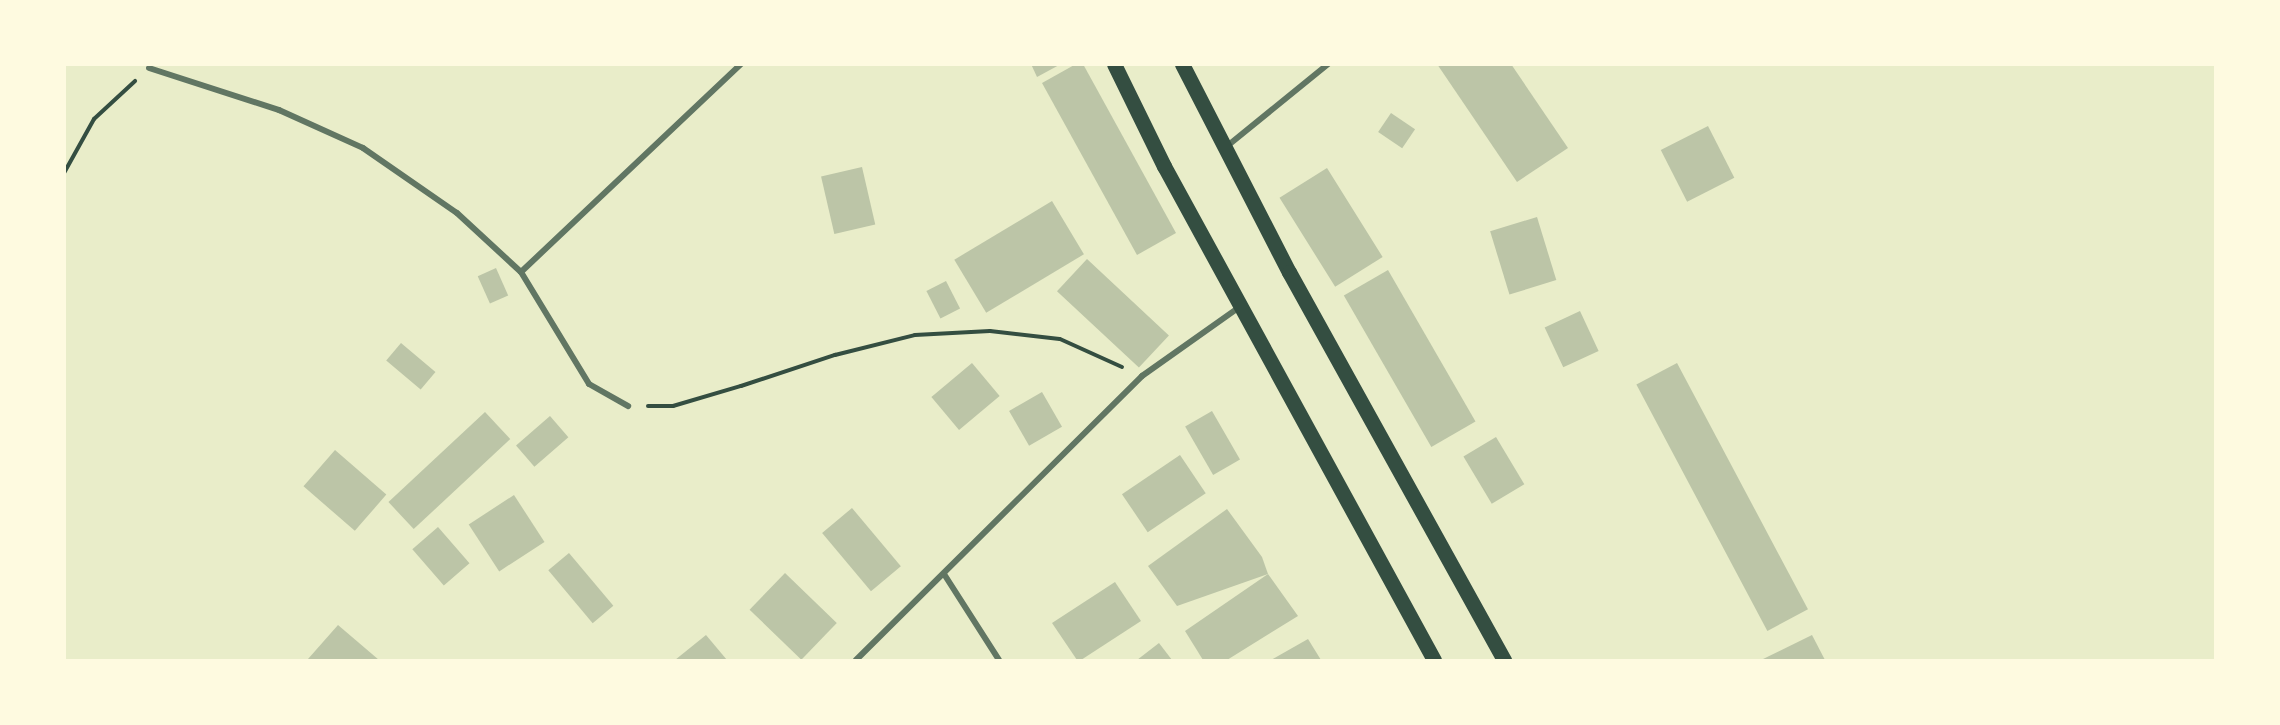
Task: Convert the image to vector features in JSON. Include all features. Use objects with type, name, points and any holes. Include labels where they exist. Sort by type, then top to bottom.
[{"type":"main road","points":[[1114,64],[1164,166],[1434,660]]},
{"type":"main road","points":[[1182,64],[1223,149],[1504,660]]},
{"type":"street","points":[[141,64],[279,110],[363,148],[457,213],[521,272],[589,384],[628,406]]},
{"type":"street","points":[[521,272],[741,64]]},
{"type":"street","points":[[1223,149],[1328,64]]},
{"type":"street","points":[[856,660],[1142,376],[1241,306]]},
{"type":"street","points":[[944,574],[999,660]]},
{"type":"path","points":[[64,173],[94,119],[149,66]]},
{"type":"path","points":[[628,406],[673,406],[835,355],[915,334],[990,331],[1060,339],[1142,376]]},
{"type":"building","points":[[1031,64],[1061,64],[1037,77]]},
{"type":"building","points":[[1076,64],[1083,64],[1176,233],[1137,255],[1042,83]]},
{"type":"building","points":[[1437,64],[1511,64],[1568,148],[1517,182]]},
{"type":"building","points":[[1391,113],[1415,129],[1402,148],[1378,132]]},
{"type":"building","points":[[1708,126],[1734,178],[1687,202],[1661,150]]},
{"type":"building","points":[[862,167],[875,224],[834,234],[821,176]]},
{"type":"building","points":[[1327,168],[1383,257],[1335,287],[1280,198]]},
{"type":"building","points":[[1052,201],[1084,254],[986,313],[954,260]]},
{"type":"building","points":[[1537,217],[1556,280],[1509,294],[1490,231]]},
{"type":"building","points":[[1087,259],[1169,335],[1139,368],[1057,291]]},
{"type":"building","points":[[496,268],[508,295],[490,304],[478,276]]},
{"type":"building","points":[[1388,270],[1476,422],[1431,447],[1344,296]]},
{"type":"building","points":[[946,281],[960,309],[940,319],[926,291]]},
{"type":"building","points":[[1580,311],[1599,351],[1563,367],[1545,327]]},
{"type":"building","points":[[401,343],[435,372],[421,390],[386,361]]},
{"type":"building","points":[[972,363],[1000,396],[959,430],[931,397]]},
{"type":"building","points":[[1677,363],[1808,609],[1767,631],[1636,385]]},
{"type":"building","points":[[1042,392],[1062,427],[1029,446],[1009,411]]},
{"type":"building","points":[[1212,411],[1240,459],[1213,475],[1185,426]]},
{"type":"building","points":[[485,412],[510,439],[414,529],[388,502]]},
{"type":"building","points":[[550,416],[568,437],[534,467],[516,446]]},
{"type":"building","points":[[1496,437],[1524,484],[1492,504],[1463,457]]},
{"type":"building","points":[[335,450],[386,495],[355,531],[304,486]]},
{"type":"building","points":[[1180,455],[1206,493],[1148,532],[1122,494]]},
{"type":"building","points":[[514,495],[544,542],[499,571],[469,524]]},
{"type":"building","points":[[852,508],[901,566],[871,591],[822,533]]},
{"type":"building","points":[[1227,509],[1262,557],[1268,574],[1177,606],[1148,566]]},
{"type":"building","points":[[438,527],[469,563],[444,586],[412,549]]},
{"type":"building","points":[[569,553],[613,606],[593,623],[548,570]]},
{"type":"building","points":[[785,573],[837,623],[801,660],[750,610]]},
{"type":"building","points":[[1268,574],[1298,616],[1227,660],[1203,660],[1185,631]]},
{"type":"building","points":[[1115,582],[1141,621],[1081,660],[1077,660],[1052,623]]},
{"type":"building","points":[[338,625],[379,660],[308,659]]},
{"type":"building","points":[[706,635],[727,660],[675,660]]},
{"type":"building","points":[[1812,635],[1825,660],[1761,660]]},
{"type":"building","points":[[1308,639],[1321,660],[1271,660]]},
{"type":"building","points":[[1159,643],[1172,660],[1137,660]]}]
